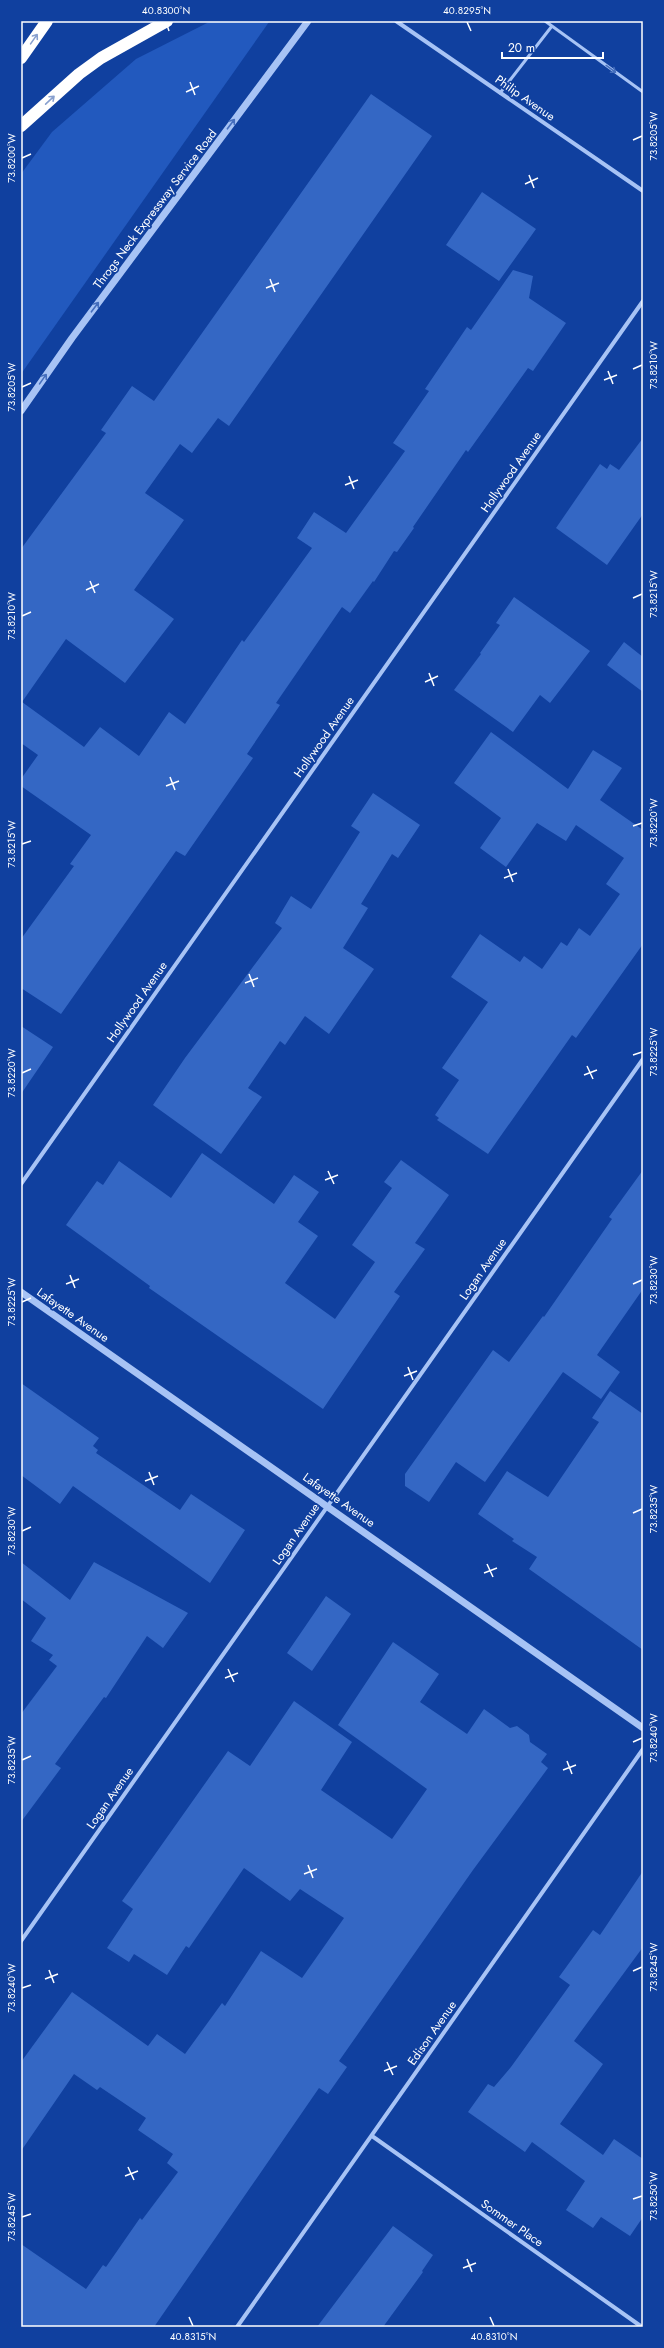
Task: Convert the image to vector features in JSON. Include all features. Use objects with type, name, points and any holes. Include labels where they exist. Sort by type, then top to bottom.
[{"type":"highway","points":[[21,58],[47,21]]},
{"type":"highway","points":[[21,126],[69,83],[101,58],[167,21]]},
{"type":"street","name":"Throgs Neck Expressway Service Road","points":[[21,411],[77,332],[308,21]]},
{"type":"street","name":"Philip Avenue","points":[[396,21],[643,192]]},
{"type":"street","name":"Hollywood Avenue","points":[[21,1184],[643,301]]},
{"type":"street","name":"Logan Avenue","points":[[21,1941],[643,1059]]},
{"type":"street","name":"Lafayette Avenue","points":[[21,1292],[643,1728]]},
{"type":"street","name":"Edison Avenue","points":[[236,2327],[372,2136],[643,1749]]},
{"type":"street","name":"Sommer Place","points":[[372,2136],[642,2327]]},
{"type":"lane","points":[[545,21],[643,92]]},
{"type":"lane","points":[[500,93],[552,26]]},
{"type":"shaded area","points":[[211,21],[269,22],[21,374],[21,174],[52,132],[136,59]]},
{"type":"building","points":[[371,94],[432,136],[229,426],[218,418],[192,453],[180,444],[145,493],[184,520],[134,590],[174,619],[125,683],[66,639],[22,702],[84,747],[100,727],[139,756],[169,712],[185,724],[242,640],[244,642],[312,548],[297,538],[314,512],[346,533],[405,451],[393,443],[429,391],[425,389],[467,327],[471,330],[513,270],[533,276],[529,298],[566,323],[533,371],[528,368],[468,452],[466,450],[397,552],[394,551],[374,582],[373,581],[350,613],[342,607],[276,703],[280,705],[247,754],[253,758],[185,856],[176,851],[61,1014],[21,988],[21,939],[74,866],[70,864],[91,835],[21,786],[21,779],[38,755],[21,743],[21,549],[106,433],[101,430],[132,386],[154,401]]},
{"type":"building","points":[[482,192],[536,229],[499,281],[446,245]]},
{"type":"building","points":[[643,438],[643,514],[607,565],[556,528],[600,464],[607,469],[610,464],[619,470]]},
{"type":"building","points":[[514,597],[590,651],[550,703],[540,695],[513,732],[454,690],[481,654],[480,653],[500,625],[496,623]]},
{"type":"building","points":[[624,642],[643,657],[643,692],[607,665]]},
{"type":"building","points":[[491,732],[568,789],[593,750],[622,768],[600,800],[643,830],[643,944],[576,1038],[572,1035],[488,1154],[437,1120],[439,1118],[435,1115],[459,1080],[442,1068],[488,1002],[451,977],[480,934],[520,962],[524,956],[542,969],[561,942],[567,946],[579,928],[590,936],[620,894],[606,884],[624,858],[576,825],[566,841],[537,823],[506,867],[480,848],[501,818],[454,783]]},
{"type":"building","points":[[373,793],[420,825],[398,858],[392,854],[361,904],[368,908],[343,948],[374,969],[329,1034],[305,1016],[285,1045],[280,1041],[248,1088],[262,1097],[221,1154],[153,1105],[185,1058],[282,928],[275,923],[291,896],[311,909],[360,832],[351,826]]},
{"type":"building","points":[[21,1026],[53,1047],[21,1094]]},
{"type":"building","points":[[202,1153],[274,1204],[294,1175],[319,1192],[298,1222],[318,1236],[285,1283],[335,1319],[375,1262],[352,1245],[392,1188],[384,1182],[401,1160],[449,1195],[415,1243],[425,1249],[394,1292],[400,1296],[323,1409],[149,1288],[150,1286],[66,1225],[97,1181],[103,1185],[119,1161],[171,1198]]},
{"type":"building","points":[[643,1170],[643,1289],[597,1355],[620,1372],[601,1399],[563,1372],[485,1482],[456,1462],[429,1502],[405,1486],[405,1474],[493,1350],[509,1362],[543,1316],[544,1317],[612,1219],[609,1217]]},
{"type":"building","points":[[21,1383],[99,1438],[93,1446],[98,1450],[96,1453],[180,1510],[191,1494],[245,1530],[210,1583],[73,1486],[60,1504],[21,1475]]},
{"type":"building","points":[[610,1391],[643,1414],[643,1650],[529,1569],[537,1557],[512,1541],[514,1539],[478,1514],[507,1471],[548,1497],[599,1422],[592,1418]]},
{"type":"building","points":[[21,1562],[70,1600],[94,1562],[188,1613],[163,1648],[147,1636],[106,1698],[104,1697],[55,1764],[61,1768],[21,1822],[21,1714],[57,1666],[49,1660],[53,1655],[31,1641],[46,1618],[21,1599]]},
{"type":"building","points":[[326,1596],[351,1614],[312,1671],[287,1653]]},
{"type":"building","points":[[393,1642],[439,1674],[420,1702],[467,1734],[484,1709],[510,1728],[517,1726],[529,1735],[530,1742],[547,1754],[541,1762],[548,1768],[473,1870],[339,2061],[347,2067],[328,2094],[319,2088],[154,2327],[21,2327],[21,2244],[86,2289],[103,2265],[106,2267],[140,2218],[142,2220],[178,2172],[167,2163],[173,2154],[138,2130],[146,2118],[100,2087],[97,2090],[74,2074],[21,2151],[21,2062],[72,1992],[148,2046],[157,2034],[185,2054],[222,2003],[225,2006],[261,1951],[302,1978],[344,1918],[300,1889],[290,1901],[244,1868],[189,1948],[186,1946],[167,1975],[134,1954],[129,1962],[107,1948],[133,1909],[122,1901],[228,1751],[250,1766],[294,1701],[352,1742],[321,1790],[392,1839],[427,1789],[338,1725]]},
{"type":"building","points":[[643,1871],[643,1947],[574,2041],[603,2064],[560,2124],[603,2155],[614,2139],[643,2159],[643,2217],[630,2236],[601,2217],[593,2228],[566,2210],[585,2181],[532,2142],[525,2152],[468,2112],[488,2084],[494,2087],[511,2067],[570,1985],[559,1977],[593,1930],[600,1935]]},
{"type":"building","points":[[393,2226],[433,2255],[422,2271],[423,2272],[383,2327],[317,2327]]}]
